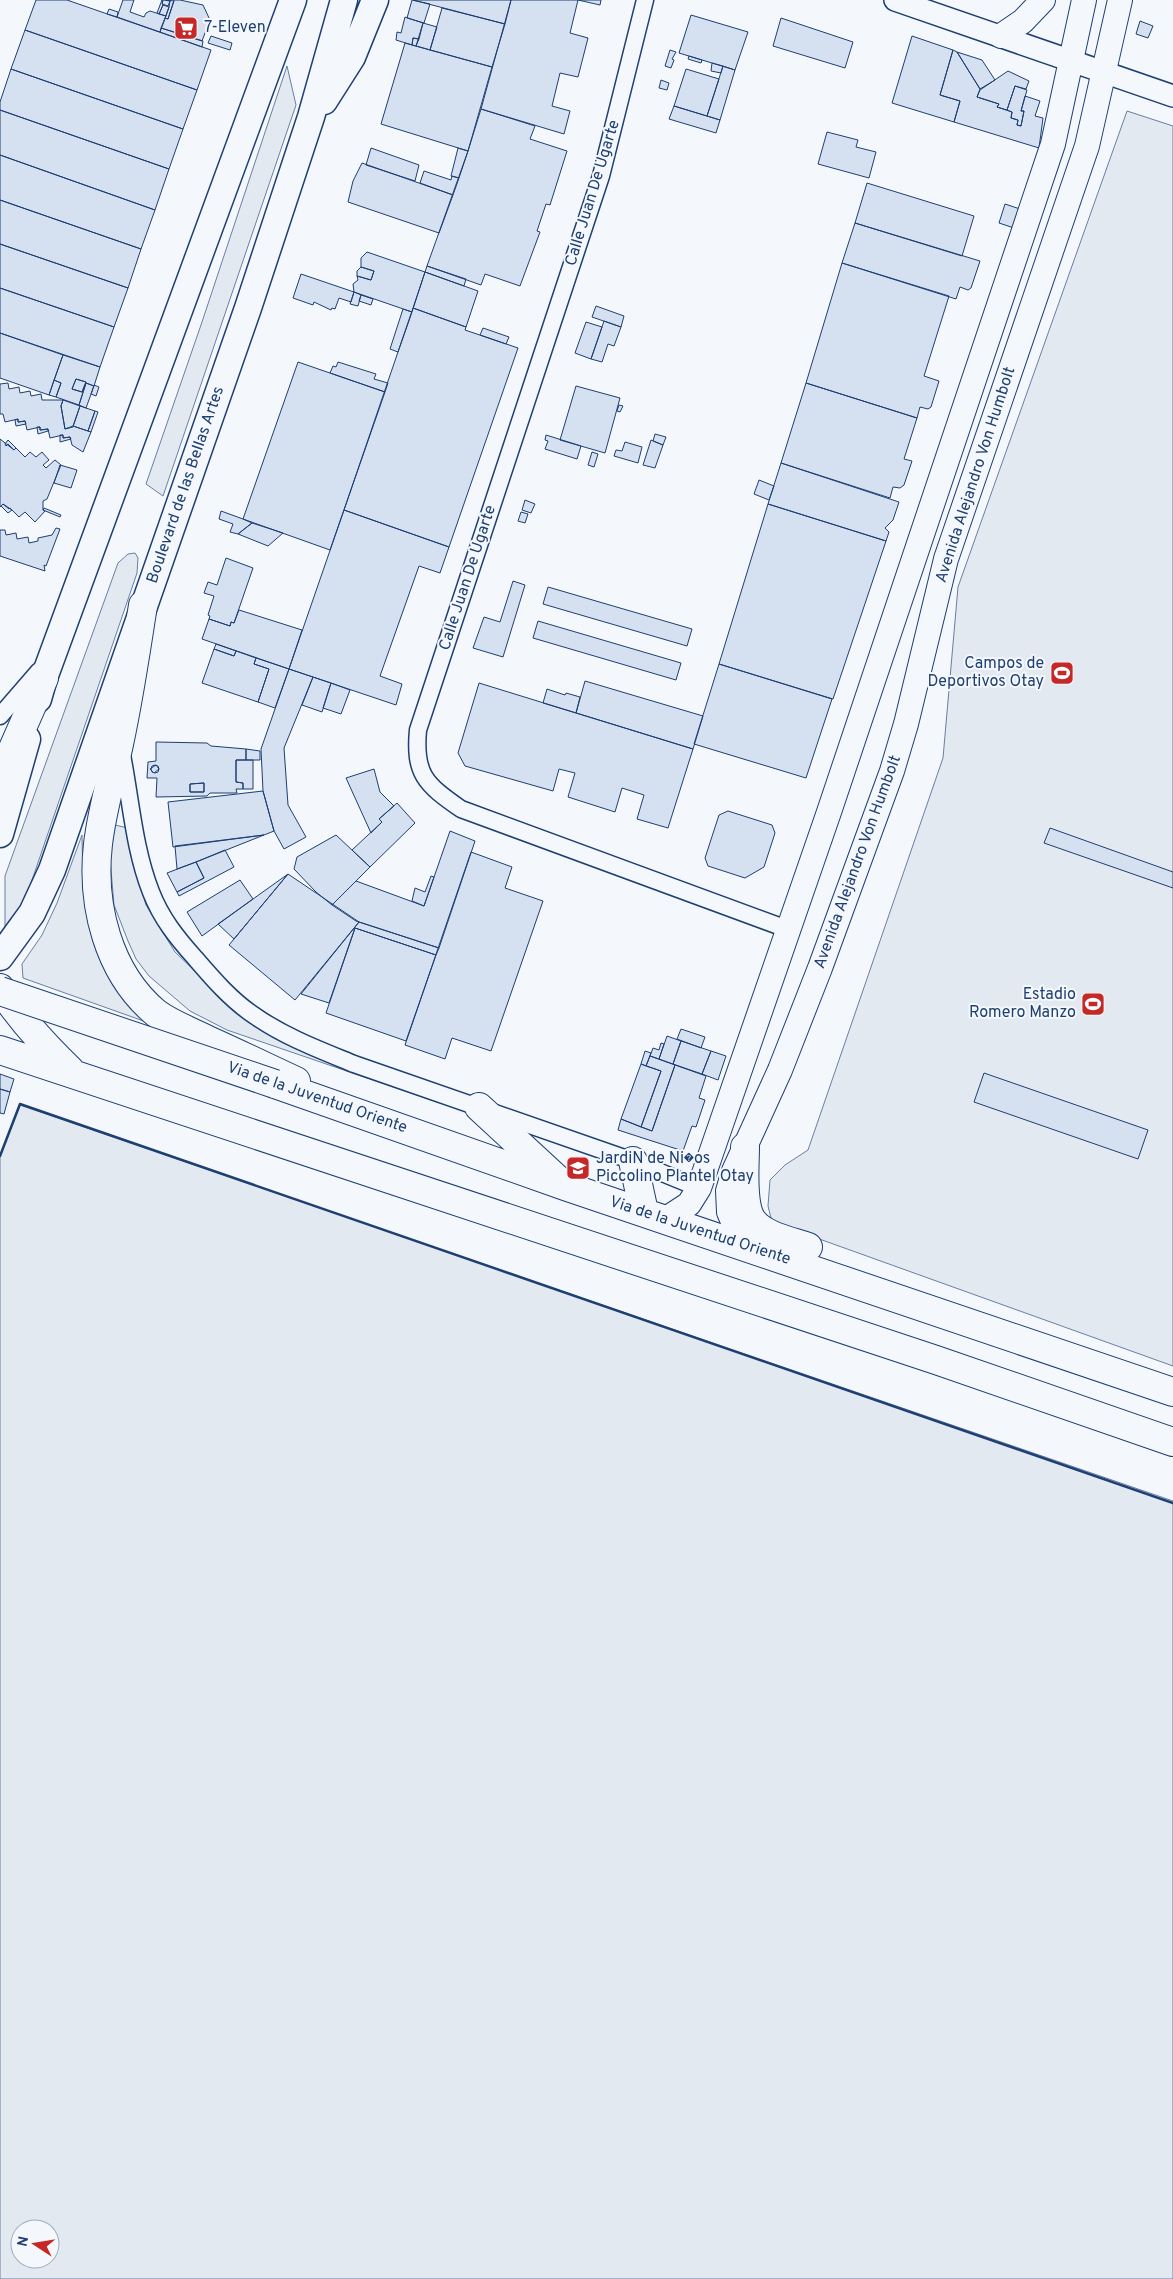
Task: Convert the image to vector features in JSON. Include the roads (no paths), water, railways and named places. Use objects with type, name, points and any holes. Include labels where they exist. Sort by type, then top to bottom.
[{"type":"highway","points":[[143,605],[119,744],[103,812],[97,871],[100,916],[114,958],[127,980],[144,1002],[158,1014],[177,1025],[389,1122]]},
{"type":"highway","points":[[0,778],[48,667]]},
{"type":"highway","points":[[0,989],[34,1035],[72,1073]]},
{"type":"highway","name":"Via de la Juventud Oriente","points":[[0,989],[389,1122],[565,1186],[757,1249],[1173,1392]]},
{"type":"highway","points":[[0,1050],[936,1360],[1173,1442]]},
{"type":"highway","points":[[479,1107],[565,1186]]},
{"type":"highway","points":[[745,1147],[747,1202],[752,1220],[766,1231],[1173,1374]]},
{"type":"highway","points":[[633,1161],[655,1216]]},
{"type":"main road","points":[[0,834],[48,667],[293,0]]},
{"type":"main road","name":"Boulevard de las Bellas Artes","points":[[0,957],[32,913],[52,870],[143,605],[172,531],[311,117],[344,0]]},
{"type":"main road","points":[[311,117],[336,85],[352,57],[375,0]]},
{"type":"main road","points":[[1001,36],[1023,21],[1043,0]]},
{"type":"main road","name":"Avenida Alejandro Von Humbolt","points":[[655,1216],[689,1204],[698,1188],[832,803],[1054,144],[1084,0]]},
{"type":"main road","name":"Avenida Alejandro Von Humbolt","points":[[757,1249],[736,1229],[729,1212],[728,1192],[734,1171],[780,1070],[820,968],[892,771],[906,724],[946,559],[1087,146],[1120,0]]},
{"type":"street","name":"Calle Juan De Ugarte","points":[[645,0],[601,176],[418,730],[416,753],[420,772],[438,793],[461,809],[787,929]]},
{"type":"street","points":[[895,0],[1173,96]]},
{"type":"street","points":[[0,716],[48,667]]},
{"type":"street","points":[[119,744],[140,854],[151,892],[168,925],[218,984],[255,1016],[314,1048],[633,1161],[698,1188]]},
{"type":"place","name":"7-Eleven","points":[[186,28]]},
{"type":"place","name":"Campos de Deportivos Otay","points":[[1062,673]]},
{"type":"place","name":"Estadio Romero Manzo","points":[[1093,1004]]},
{"type":"place","name":"JardiN de Ni�os Piccolino Plantel Otay","points":[[578,1168]]}]
